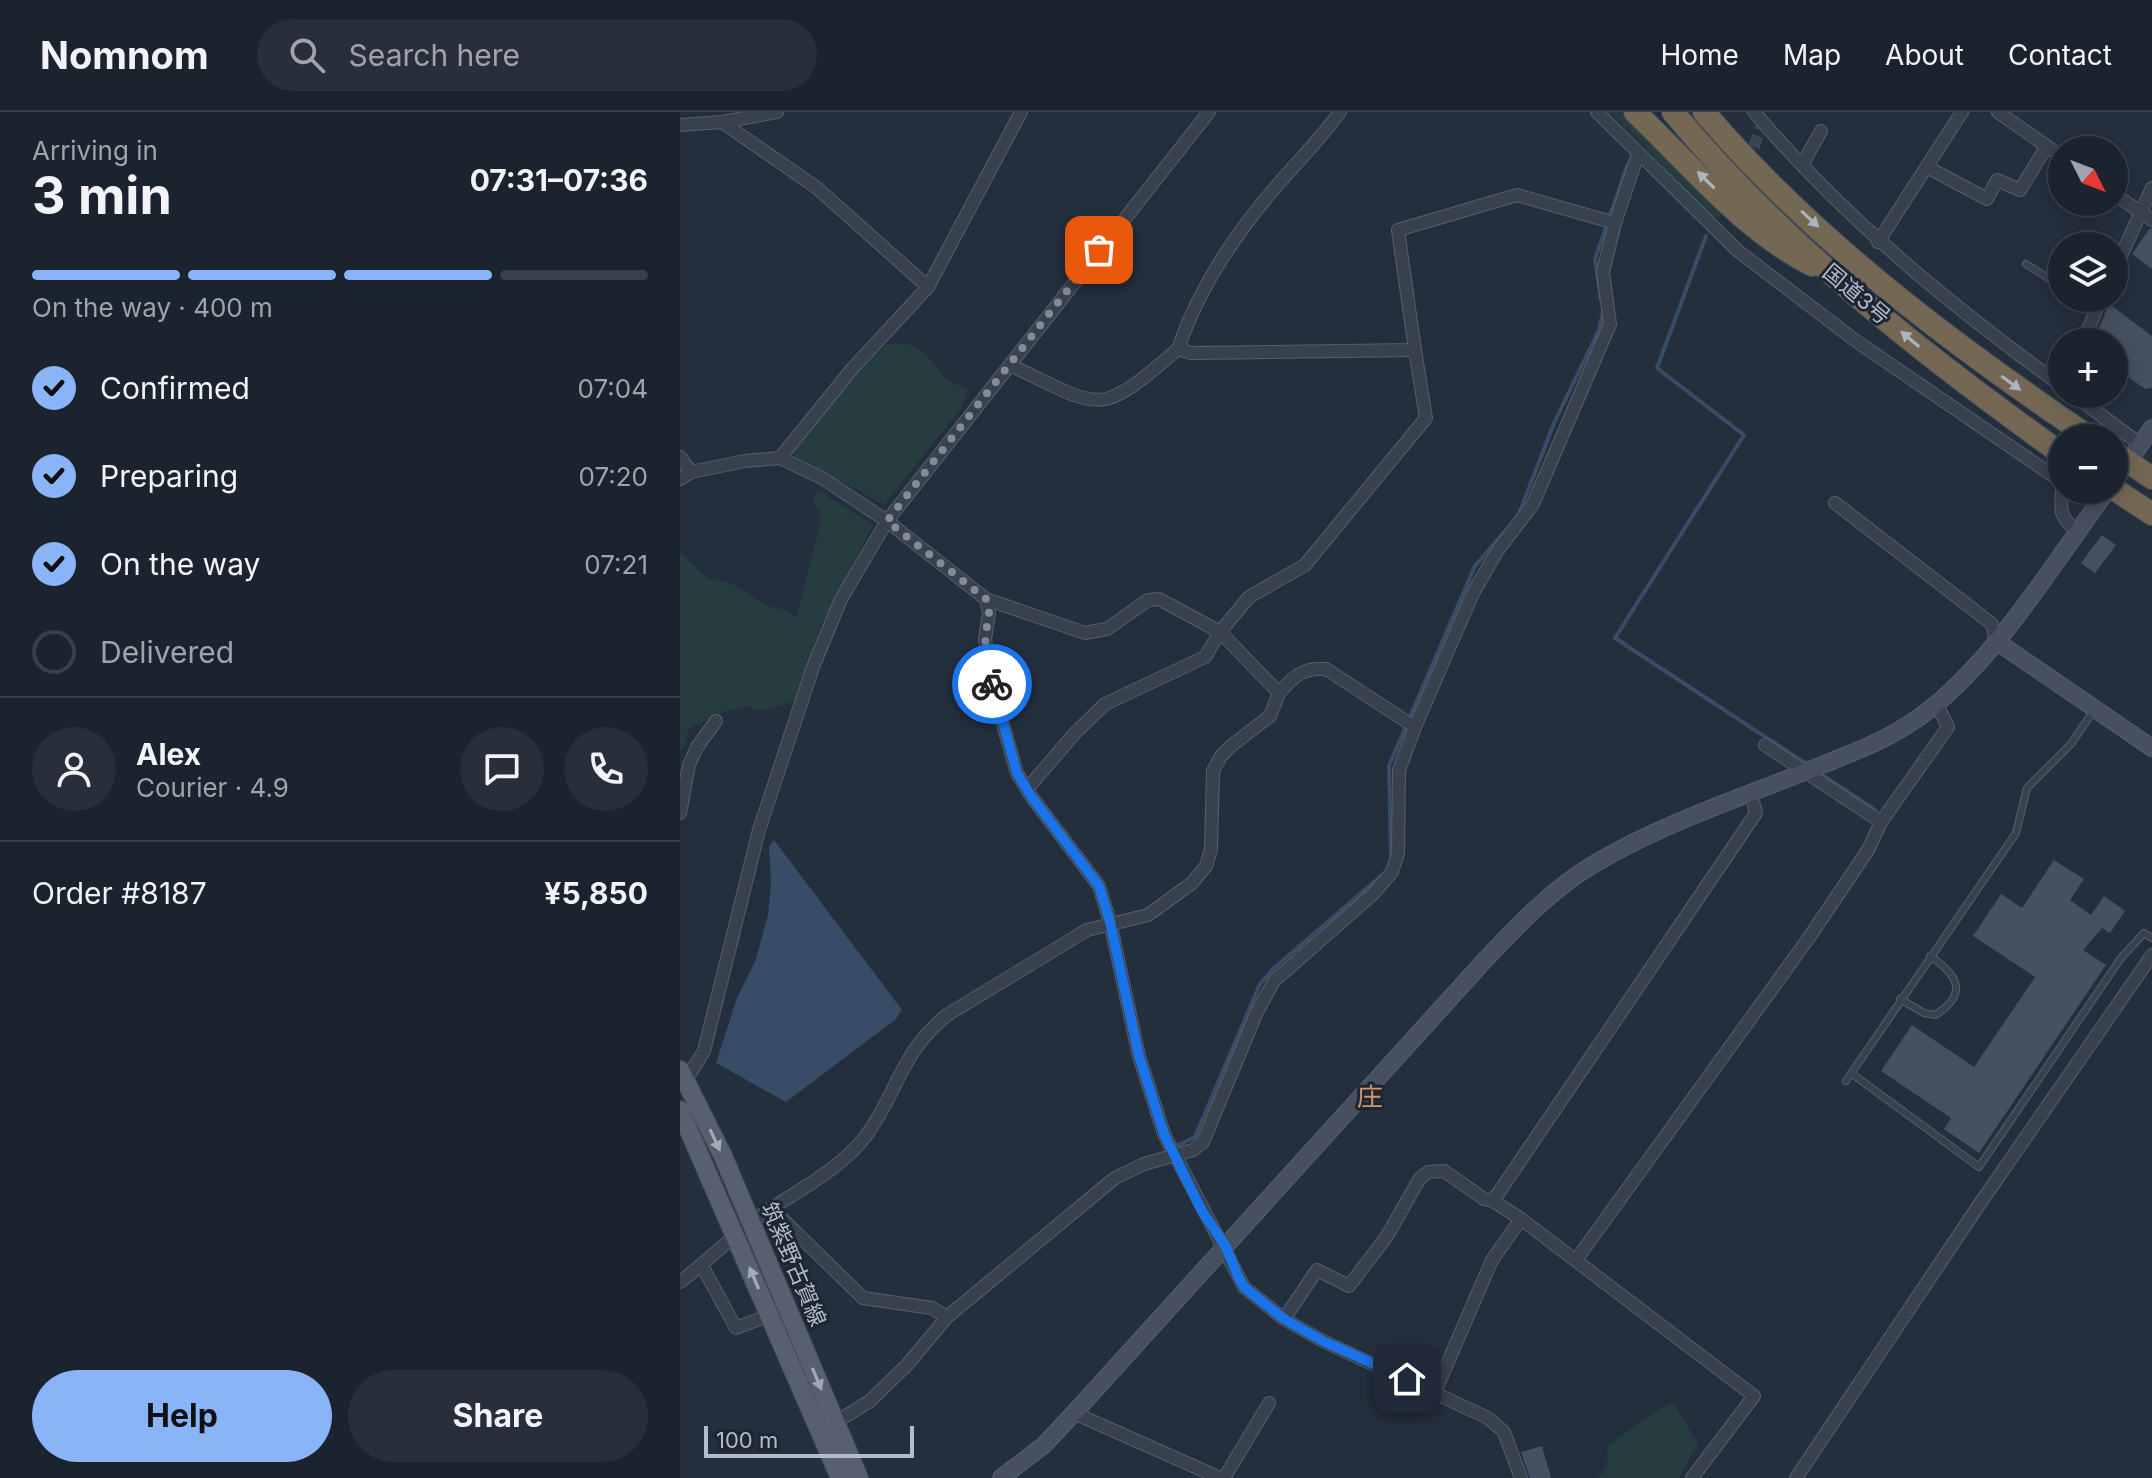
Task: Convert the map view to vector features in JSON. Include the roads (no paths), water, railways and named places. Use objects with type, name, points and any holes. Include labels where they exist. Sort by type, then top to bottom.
[{"type":"highway","points":[[1635,112],[1744,218],[1782,250],[1834,276]]},
{"type":"highway","name":"国道3号","points":[[1673,112],[1733,180],[1834,276],[1922,349],[2048,444]]},
{"type":"highway","name":"国道3号","points":[[1704,112],[1753,165],[1847,254],[1938,330],[2071,424]]},
{"type":"highway","points":[[2128,453],[2152,478]]},
{"type":"highway","points":[[2128,498],[2152,514]]},
{"type":"main road","name":"筑紫野古賀線","points":[[682,1080],[723,1156],[770,1315],[840,1478]]},
{"type":"main road","name":"筑紫野古賀線","points":[[680,1110],[743,1230],[836,1422],[859,1478]]},
{"type":"street","points":[[680,125],[722,122],[777,112]]},
{"type":"street","points":[[780,458],[852,369],[928,287],[1021,112]]},
{"type":"street","points":[[682,1080],[704,1051],[759,830],[813,667],[841,599],[887,521],[1209,112]]},
{"type":"street","points":[[1010,365],[1085,400],[1104,402],[1122,395],[1178,349],[1188,320],[1209,278],[1277,184],[1340,112]]},
{"type":"street","points":[[1597,112],[1738,251],[1856,341],[2048,472]]},
{"type":"street","points":[[1754,112],[1765,117],[1802,165],[1878,242],[1974,323],[2048,376]]},
{"type":"street","points":[[1878,242],[1962,112]]},
{"type":"street","points":[[1927,167],[1987,199],[1997,180],[2020,190],[2047,146],[1998,112]]},
{"type":"street","points":[[722,122],[817,188],[928,287]]},
{"type":"street","points":[[1802,165],[1821,131]]},
{"type":"street","points":[[836,1422],[870,1401],[907,1365],[947,1317],[1115,1178],[1144,1164],[1193,1150],[1203,1142],[1256,1014],[1274,981],[1374,893],[1392,872],[1398,853],[1399,770],[1415,727],[1473,593],[1498,550],[1533,504],[1610,324],[1603,272],[1615,223],[1638,154]]},
{"type":"street","points":[[2128,248],[2147,217],[2152,188]]},
{"type":"street","points":[[1027,789],[1075,733],[1105,704],[1205,657],[1220,632],[1249,597],[1305,565],[1426,418],[1398,230],[1517,195],[1615,223]]},
{"type":"street","points":[[2128,204],[2147,217]]},
{"type":"street","points":[[1178,349],[1191,353],[1415,350]]},
{"type":"street","points":[[2085,408],[2100,424]]},
{"type":"street","points":[[2128,451],[2152,428]]},
{"type":"street","points":[[680,457],[686,476],[745,461],[780,458],[822,478],[887,521],[986,599],[1085,633],[1107,629],[1148,600],[1159,599],[1220,632],[1279,693]]},
{"type":"street","points":[[1835,503],[1992,624],[1996,641],[2152,748]]},
{"type":"street","points":[[2061,504],[2063,520],[2077,531]]},
{"type":"street","points":[[1001,1478],[1044,1445],[1485,960],[1546,899],[1593,864],[1633,843],[1874,743],[1937,705],[1963,681],[1996,641],[2097,504]]},
{"type":"street","points":[[986,599],[989,613],[985,639],[993,690],[1017,773],[1099,886],[1110,922],[1139,1056],[1164,1134],[1202,1211],[1226,1247],[1244,1287],[1284,1319],[1323,1341],[1488,1418],[1504,1432],[1521,1478]]},
{"type":"street","points":[[680,1282],[771,1208],[842,1159],[864,1138],[900,1070],[929,1030],[980,993],[1087,930],[1148,915],[1192,883],[1206,866],[1211,849],[1213,771],[1231,746],[1270,716],[1279,693],[1296,674],[1315,668],[1326,669],[1415,727]]},
{"type":"street","points":[[1576,1260],[1808,939],[1868,850],[1881,822],[1948,727],[1937,705]]},
{"type":"street","points":[[680,813],[689,765],[716,721]]},
{"type":"street","points":[[1765,745],[1881,822]]},
{"type":"street","points":[[1493,1201],[1756,813],[1751,794]]},
{"type":"street","points":[[1796,1478],[2152,955]]},
{"type":"street","points":[[1284,1319],[1317,1270],[1349,1286],[1387,1236],[1420,1178],[1428,1172],[1444,1171],[1484,1199],[1493,1201],[1521,1219],[1754,1396],[1692,1478]]},
{"type":"street","points":[[771,1208],[863,1298],[932,1308],[947,1317]]},
{"type":"street","points":[[1435,1392],[1492,1260],[1521,1219]]},
{"type":"street","points":[[702,1266],[736,1328],[770,1315]]},
{"type":"street","points":[[1074,1413],[1222,1478],[1269,1403]]},
{"type":"lane","points":[[2026,264],[2048,278]]},
{"type":"lane","points":[[1846,1081],[2016,833],[2027,788],[2071,744],[2094,710]]},
{"type":"lane","points":[[1851,1073],[1979,1167],[2121,958],[2144,933],[2152,938]]},
{"type":"lane","points":[[1900,999],[1924,1013],[1935,1015],[1948,1006],[1957,986],[1954,976],[1930,956]]},
{"type":"water","points":[[774,840],[902,1010],[895,1020],[786,1102],[716,1063],[737,998],[756,959],[768,915],[771,883],[769,847]]},
{"type":"waterway","points":[[1601,300],[1595,259],[1628,164]]},
{"type":"waterway","points":[[1706,236],[1657,368],[1744,435],[1615,638],[1808,765]]},
{"type":"waterway","points":[[1519,514],[1554,423],[1599,330],[1603,312]]},
{"type":"waterway","points":[[1391,860],[1389,766],[1475,566],[1506,530]]},
{"type":"waterway","points":[[1819,773],[1875,810]]},
{"type":"waterway","points":[[1179,1145],[1195,1137],[1260,984],[1273,969],[1382,875]]},
{"type":"tunnel","points":[[1747,164],[1763,123]]},
{"type":"district","name":"庄","points":[[1370,1097]]}]
